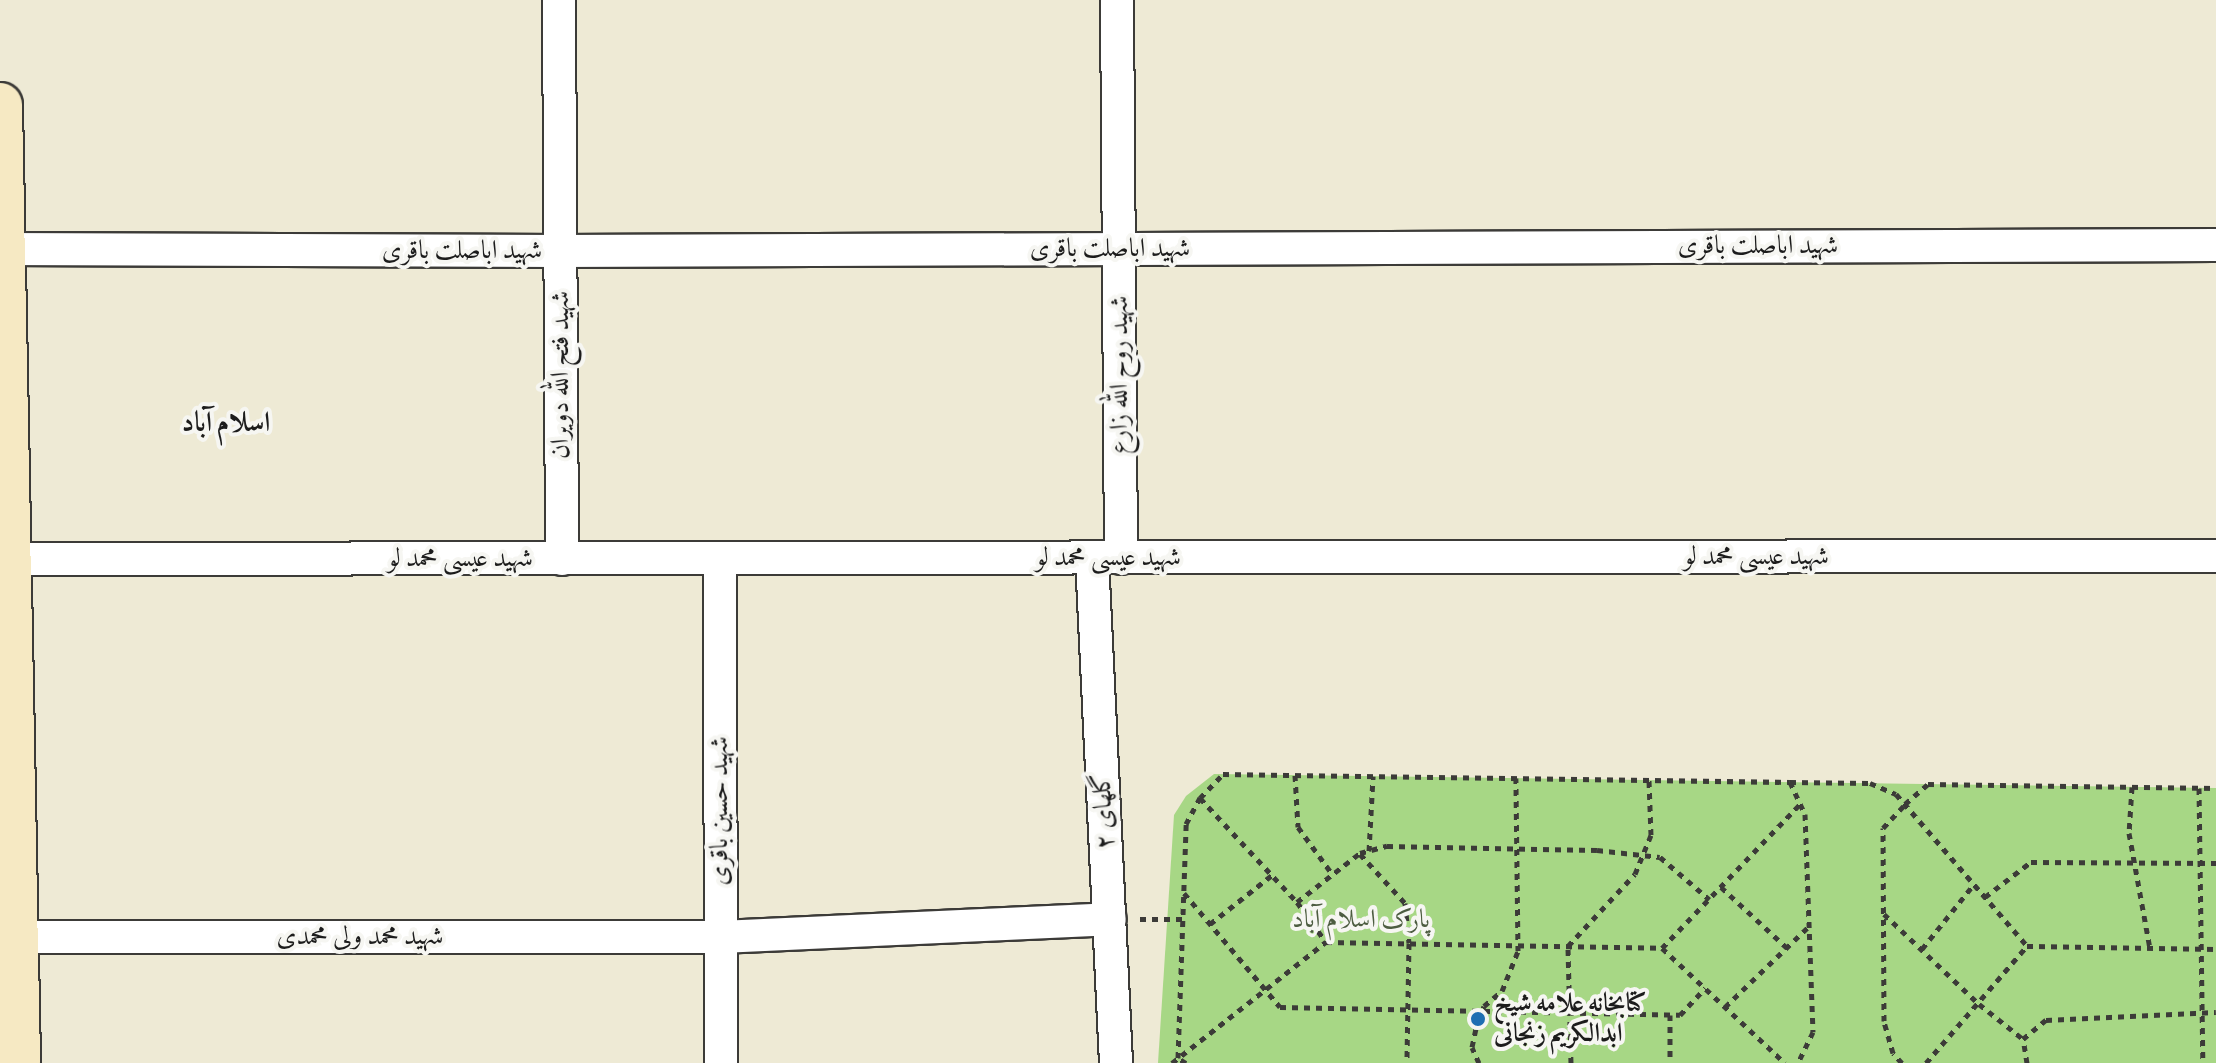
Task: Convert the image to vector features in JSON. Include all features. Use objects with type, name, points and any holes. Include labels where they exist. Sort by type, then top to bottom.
[{"type":"street","name":"شهید فتح الله دویران","points":[[559,0],[562,559]]},
{"type":"street","name":"شهید روح الله زارع","points":[[1106,558],[1119,249],[1117,0]]},
{"type":"street","points":[[0,105],[8,937],[18,1063]]},
{"type":"street","name":"شهید اباصلت باقری","points":[[2,249],[560,251],[2216,245]]},
{"type":"street","name":"شهید عیسی محمد لو","points":[[5,559],[2216,556]]},
{"type":"street","name":"شهید حسین باقری","points":[[720,558],[721,1063]]},
{"type":"street","name":"گلهای ۲","points":[[1106,558],[1110,919],[1116,1063]]},
{"type":"street","name":"شهید محمد ولی محمدی","points":[[8,937],[720,937],[1110,919]]},
{"type":"path","points":[[1178,1058],[1186,824],[1200,798],[1223,774],[1870,783],[1896,794],[2027,946],[2216,949]]},
{"type":"path","points":[[1295,775],[1298,827],[1333,875]]},
{"type":"path","points":[[1369,851],[1373,776]]},
{"type":"path","points":[[1479,1063],[1472,1047],[1481,1011],[1502,991],[1517,945],[1516,778]]},
{"type":"path","points":[[1571,1063],[1568,946],[1635,874],[1651,835],[1649,780]]},
{"type":"path","points":[[1790,782],[1805,814],[1813,1032],[1798,1063]]},
{"type":"path","points":[[1902,1063],[1893,1053],[1884,1021],[1883,828],[1905,804],[1928,784],[2216,788]]},
{"type":"path","points":[[2132,787],[2128,812],[2150,948]]},
{"type":"path","points":[[2199,788],[2203,1063]]},
{"type":"path","points":[[1200,798],[1297,902],[1326,942]]},
{"type":"path","points":[[1662,948],[1800,804]]},
{"type":"path","points":[[1297,902],[1360,853],[1387,846],[1642,854],[1660,857],[1709,899]]},
{"type":"path","points":[[1360,853],[1405,903],[1409,943],[1407,1063]]},
{"type":"path","points":[[1985,897],[2031,862],[2216,863]]},
{"type":"path","points":[[1210,924],[1272,875]]},
{"type":"path","points":[[1922,949],[1974,884]]},
{"type":"path","points":[[1721,887],[1787,948]]},
{"type":"path","points":[[1184,892],[1280,1007],[1680,1015],[1705,988]]},
{"type":"path","points":[[1884,914],[1979,1004],[2023,1039],[2027,1063]]},
{"type":"path","points":[[1110,919],[1183,919]]},
{"type":"path","points":[[1725,1007],[1809,926]]},
{"type":"path","points":[[1172,1063],[1326,942],[1662,948],[1785,1063]]},
{"type":"path","points":[[1926,1063],[2027,946]]},
{"type":"path","points":[[2023,1039],[2046,1020],[2216,1012]]},
{"type":"path","points":[[1670,1015],[1670,1063]]},
{"type":"path","points":[[1178,1058],[1186,1063]]},
{"type":"green space","name":"پارک اسلام آباد","points":[[1214,774],[2216,788],[2216,1063],[1158,1063],[1174,815],[1186,796]]},
{"type":"place","name":"کتابخانه علامه شیخ ابدالکریم زنجانی","points":[[1478,1019]]},
{"type":"district","name":"اسلام آباد","points":[[226,423]]}]
